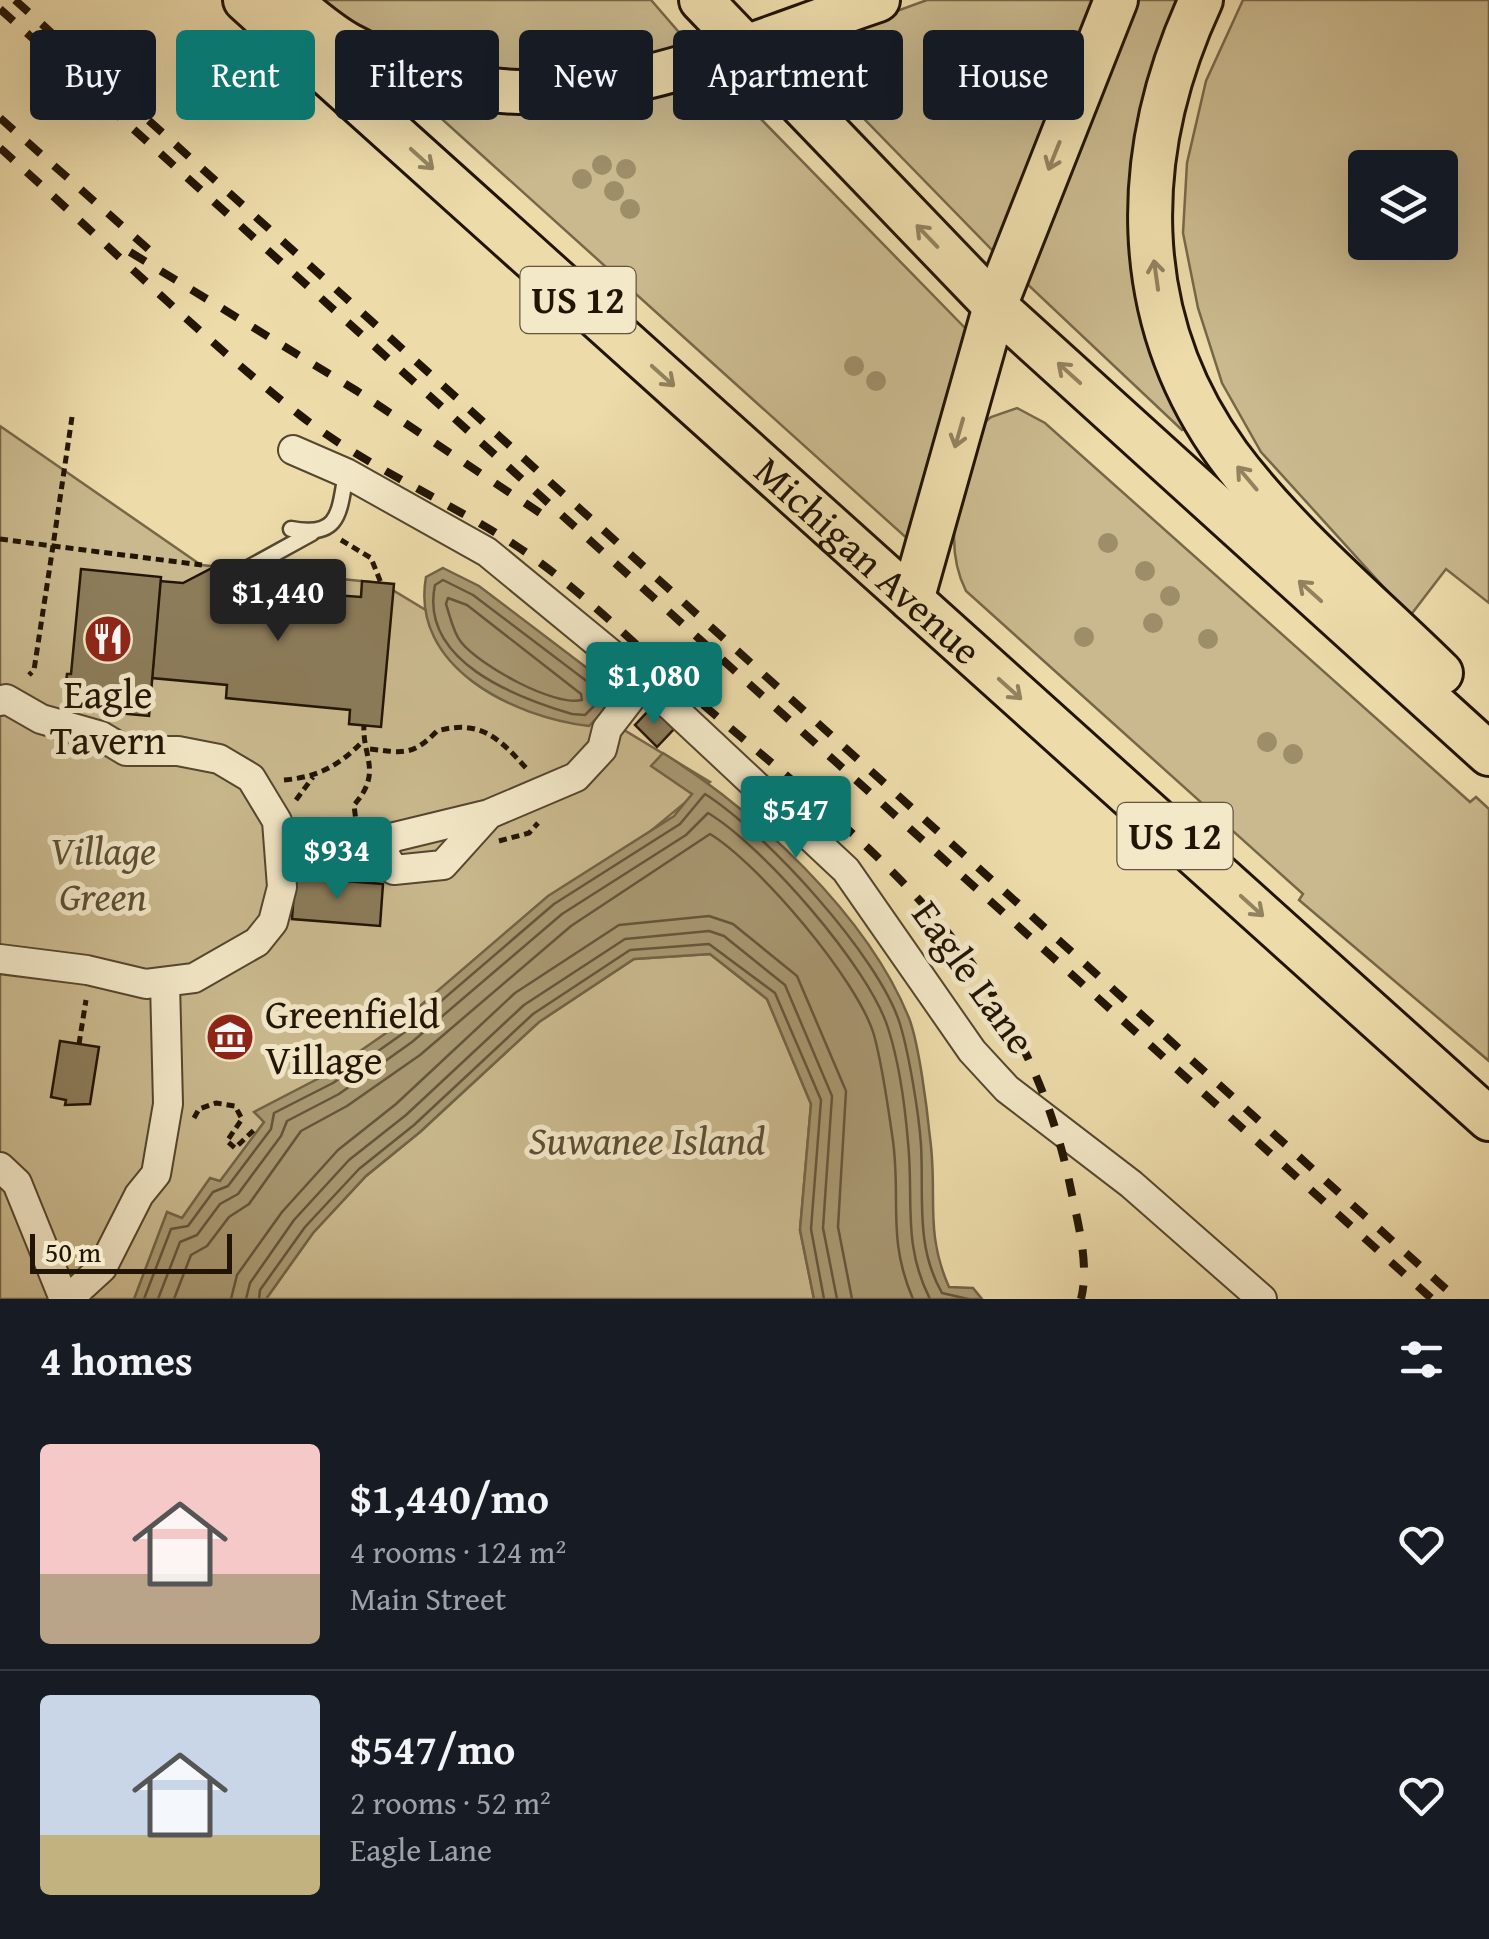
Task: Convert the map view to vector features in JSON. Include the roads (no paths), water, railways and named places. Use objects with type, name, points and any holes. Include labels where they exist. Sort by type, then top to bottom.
[{"type":"main road","name":"Michigan Avenue","points":[[245,0],[1489,1119]]},
{"type":"main road","points":[[288,0],[348,45],[423,76],[526,94],[595,90],[673,69]]},
{"type":"main road","points":[[701,0],[728,30]]},
{"type":"main road","points":[[789,30],[878,0]]},
{"type":"main road","points":[[912,600],[994,306],[1116,0]]},
{"type":"main road","points":[[1201,0],[1171,71],[1150,168],[1156,278],[1180,369],[1210,427],[1254,487],[1489,720]]},
{"type":"main road","points":[[814,120],[994,306],[1489,754]]},
{"type":"street","name":"Eagle Lane","points":[[294,450],[346,473],[487,552],[644,681],[846,870],[881,915],[972,1051],[1006,1089],[1131,1184],[1262,1299]]},
{"type":"street","points":[[489,814],[576,777],[602,748],[607,729],[644,681]]},
{"type":"street","points":[[0,701],[6,699],[41,719],[100,736],[126,752],[178,751],[219,759],[251,778],[277,820],[282,887],[274,922],[257,942],[194,978],[164,984],[0,959]]},
{"type":"street","points":[[0,1166],[17,1182],[66,1299],[102,1268],[138,1194],[156,1174],[168,1088],[164,984]]},
{"type":"lane","points":[[232,576],[320,531],[337,517],[346,473]]},
{"type":"lane","points":[[291,529],[320,531]]},
{"type":"water","points":[[443,568],[479,586],[612,687],[614,700],[589,726],[529,712],[473,682],[434,637],[425,609],[426,577]]},
{"type":"water","points":[[663,753],[734,804],[805,868],[866,941],[890,979],[913,1029],[919,1059],[932,1158],[934,1230],[941,1267],[949,1287],[973,1288],[982,1299],[814,1299],[800,1230],[811,1104],[767,999],[710,954],[634,959],[539,1022],[420,1132],[366,1176],[313,1233],[266,1299],[134,1299],[167,1212],[182,1218],[210,1178],[220,1181],[264,1122],[254,1112],[327,1074],[399,1024],[548,896],[674,816],[692,794],[651,766]]},
{"type":"railway","points":[[15,0],[1457,1299]]},
{"type":"railway","points":[[0,9],[1432,1299]]},
{"type":"railway","points":[[0,118],[155,255]]},
{"type":"railway","points":[[0,148],[186,318],[301,416],[353,452],[491,530],[564,581],[817,802],[927,908],[974,967],[1014,1031],[1047,1103],[1079,1227],[1084,1271],[1081,1299]]},
{"type":"railway","points":[[130,252],[357,391],[552,521]]},
{"type":"place","name":"Eagle Tavern","points":[[108,639]]},
{"type":"place","name":"Greenfield Village","points":[[230,1037]]},
{"type":"park label","name":"Village Green","points":[[103,873]]},
{"type":"park label","name":"Suwanee Island","points":[[647,1140]]}]
